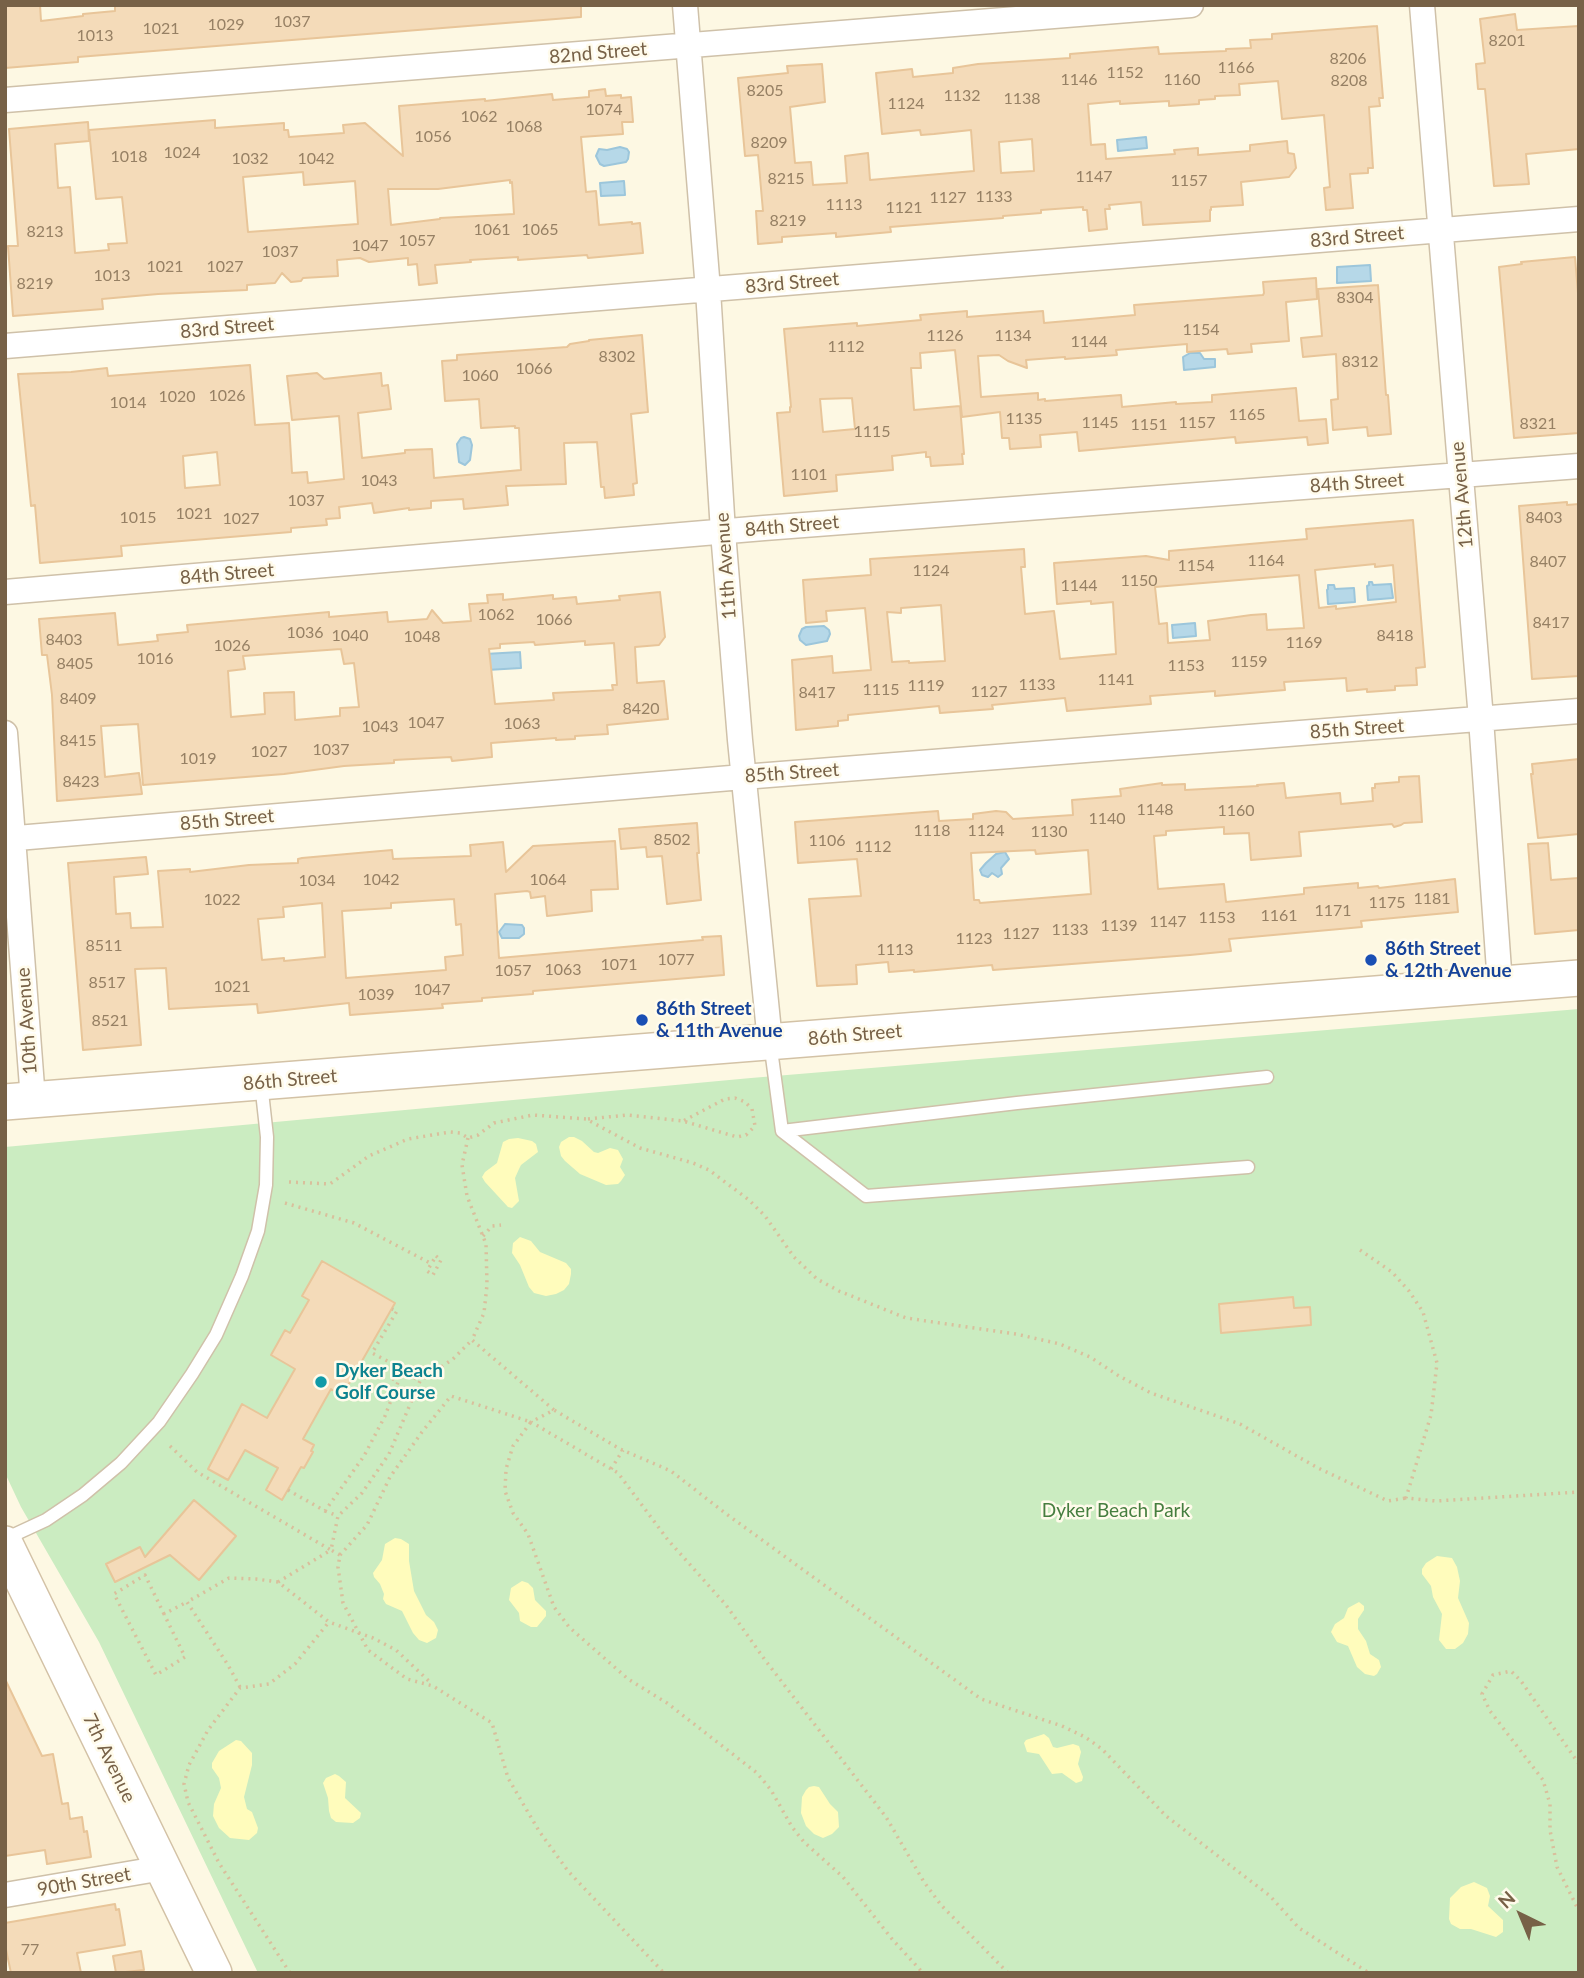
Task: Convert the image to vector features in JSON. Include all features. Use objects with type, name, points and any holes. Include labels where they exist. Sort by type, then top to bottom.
[{"type":"main road","name":"86th Street","points":[[19,1101],[1579,978]]},
{"type":"main road","name":"7th Avenue","points":[[5,1541],[214,1973]]},
{"type":"street","name":"11th Avenue","points":[[685,5],[743,777],[770,1042]]},
{"type":"street","name":"82nd Street","points":[[5,100],[1191,5]]},
{"type":"street","name":"12th Avenue","points":[[1422,5],[1481,719],[1500,984]]},
{"type":"street","name":"83rd Street","points":[[5,346],[1579,219]]},
{"type":"street","name":"84th Street","points":[[5,592],[723,532],[1579,466]]},
{"type":"street","name":"85th Street","points":[[10,838],[1579,711]]},
{"type":"street","name":"10th Avenue","points":[[5,733],[19,1101]]},
{"type":"street","name":"90th Street","points":[[5,1895],[163,1868]]},
{"type":"lane","points":[[770,1042],[782,1132],[866,1196],[1248,1167]]},
{"type":"lane","points":[[782,1132],[1017,1103],[1267,1077]]},
{"type":"lane","points":[[5,1541],[46,1520],[83,1495],[121,1463],[159,1422],[216,1335],[258,1231],[266,1185],[267,1137],[261,1082]]},
{"type":"path","points":[[289,1182],[330,1184],[369,1156],[408,1139],[450,1132],[460,1133],[468,1138],[478,1135],[494,1123],[533,1115],[586,1119],[627,1115],[683,1121],[737,1138],[746,1135],[755,1126],[751,1108],[735,1098],[725,1099],[683,1121]]},
{"type":"path","points":[[586,1119],[640,1148],[709,1170],[749,1200],[765,1216],[794,1257],[817,1279],[839,1291],[906,1318],[1016,1334],[1060,1344],[1090,1357],[1152,1394],[1240,1424],[1318,1468],[1388,1501],[1436,1501],[1579,1492]]},
{"type":"path","points":[[278,1582],[331,1550],[338,1516],[362,1493],[389,1454],[420,1381],[453,1359],[472,1340],[484,1313],[487,1285],[485,1244],[467,1196],[462,1165],[468,1138]]},
{"type":"path","points":[[285,1203],[354,1223],[432,1264]]},
{"type":"path","points":[[483,1236],[492,1226],[501,1225]]},
{"type":"path","points":[[1360,1250],[1392,1272],[1409,1291],[1423,1312],[1437,1363],[1431,1415],[1406,1499]]},
{"type":"path","points":[[436,1256],[442,1260],[432,1275],[427,1271],[432,1264],[436,1256]]},
{"type":"path","points":[[392,1308],[397,1311],[372,1353],[420,1381]]},
{"type":"path","points":[[472,1340],[554,1410],[623,1450],[671,1471],[981,1699],[1062,1726],[1085,1737],[1101,1749],[1166,1816],[1270,1896],[1299,1928],[1369,1973]]},
{"type":"path","points":[[325,1511],[364,1456],[376,1434],[398,1382],[391,1378],[396,1368]]},
{"type":"path","points":[[433,1686],[407,1679],[368,1650],[342,1603],[338,1567],[340,1555],[367,1525],[390,1477],[451,1396],[531,1422],[618,1473],[668,1540],[726,1605],[886,1818],[941,1905],[1008,1973]]},
{"type":"path","points":[[554,1410],[531,1422],[513,1446],[506,1469],[505,1490],[513,1513],[528,1534],[554,1607],[569,1627],[628,1679],[667,1703],[757,1773],[804,1842],[843,1877],[923,1973]]},
{"type":"path","points":[[170,1446],[197,1472],[340,1555]]},
{"type":"path","points":[[611,1469],[623,1450]]},
{"type":"path","points":[[288,1490],[338,1516]]},
{"type":"path","points":[[145,1575],[164,1614],[186,1657],[156,1675],[114,1594],[145,1575]]},
{"type":"path","points":[[164,1614],[229,1578],[278,1582],[329,1622],[373,1638],[396,1650],[433,1686],[492,1723],[508,1778],[538,1831],[568,1871],[664,1973]]},
{"type":"path","points":[[187,1602],[240,1688]]},
{"type":"path","points":[[290,1973],[219,1863],[188,1802],[184,1784],[189,1765],[208,1730],[240,1688],[269,1684],[295,1664],[329,1622]]},
{"type":"path","points":[[1579,1764],[1521,1681],[1511,1671],[1493,1675],[1482,1694],[1490,1711],[1543,1780],[1550,1804],[1550,1830],[1557,1867],[1579,1911]]},
{"type":"green space","name":"Dyker Beach Park","points":[[1579,1009],[1579,1973],[258,1973],[99,1642],[21,1507],[5,1473],[5,1147],[751,1078]]},
{"type":"sand","points":[[569,1137],[582,1141],[594,1152],[610,1148],[618,1150],[623,1159],[620,1167],[625,1175],[621,1181],[618,1184],[606,1185],[580,1174],[561,1156],[561,1142]]},
{"type":"sand","points":[[518,1138],[532,1141],[538,1152],[519,1169],[515,1178],[519,1201],[512,1208],[508,1207],[482,1177],[497,1163],[503,1142]]},
{"type":"sand","points":[[520,1237],[531,1241],[540,1252],[566,1263],[571,1269],[569,1284],[564,1290],[546,1296],[534,1293],[529,1287],[512,1253],[513,1243]]},
{"type":"sand","points":[[395,1538],[409,1544],[414,1591],[426,1615],[438,1630],[436,1638],[427,1643],[419,1640],[413,1633],[402,1611],[386,1604],[380,1584],[374,1577],[373,1573],[382,1560],[385,1544]]},
{"type":"sand","points":[[1437,1556],[1452,1558],[1457,1567],[1460,1581],[1458,1598],[1469,1623],[1468,1634],[1463,1643],[1455,1649],[1446,1649],[1439,1640],[1442,1614],[1433,1597],[1431,1586],[1422,1574],[1426,1563]]},
{"type":"sand","points":[[522,1581],[533,1588],[535,1600],[546,1611],[546,1616],[537,1627],[520,1621],[519,1613],[509,1600],[511,1588]]},
{"type":"sand","points":[[1359,1602],[1364,1606],[1364,1610],[1358,1619],[1358,1629],[1370,1654],[1379,1660],[1381,1667],[1374,1676],[1365,1674],[1357,1667],[1348,1646],[1337,1642],[1331,1632],[1335,1624],[1344,1618],[1348,1608]]},
{"type":"sand","points":[[1044,1734],[1053,1747],[1073,1744],[1079,1746],[1081,1752],[1078,1764],[1082,1781],[1076,1783],[1062,1773],[1052,1774],[1039,1754],[1027,1752],[1024,1743],[1026,1740]]},
{"type":"sand","points":[[236,1740],[241,1741],[252,1753],[252,1765],[244,1797],[247,1809],[252,1812],[258,1828],[257,1833],[249,1840],[230,1838],[219,1828],[213,1816],[214,1804],[221,1788],[212,1763],[219,1751]]},
{"type":"sand","points":[[335,1774],[346,1782],[345,1798],[361,1813],[360,1818],[353,1823],[336,1822],[331,1818],[323,1783],[326,1778]]},
{"type":"sand","points":[[809,1787],[819,1787],[838,1812],[839,1827],[823,1838],[806,1826],[801,1813],[802,1797]]},
{"type":"sand","points":[[1474,1882],[1487,1888],[1490,1896],[1488,1906],[1503,1920],[1503,1932],[1496,1937],[1471,1929],[1460,1929],[1451,1924],[1449,1919],[1450,1898],[1461,1887]]},
{"type":"water","points":[[1146,137],[1147,148],[1118,151],[1117,140]]},
{"type":"water","points":[[620,147],[629,152],[626,162],[604,166],[600,164],[596,156],[599,149]]},
{"type":"water","points":[[624,181],[625,195],[601,196],[600,183]]},
{"type":"water","points":[[1370,265],[1371,281],[1337,283],[1337,267]]},
{"type":"water","points":[[1190,353],[1200,353],[1204,359],[1215,359],[1215,367],[1184,370],[1183,357]]},
{"type":"water","points":[[464,437],[470,439],[472,445],[470,460],[465,465],[459,462],[457,444]]},
{"type":"water","points":[[1369,582],[1373,585],[1391,584],[1393,598],[1368,600]]},
{"type":"water","points":[[1328,585],[1334,585],[1335,589],[1354,588],[1355,602],[1328,604]]},
{"type":"water","points":[[1195,623],[1196,636],[1173,638],[1172,625]]},
{"type":"water","points":[[824,626],[830,634],[827,641],[806,645],[800,640],[802,629]]},
{"type":"water","points":[[520,652],[521,668],[487,670],[485,654]]},
{"type":"water","points":[[1005,852],[1009,859],[1001,868],[1002,874],[998,877],[992,873],[988,877],[982,875],[980,870],[986,863],[996,854]]},
{"type":"water","points":[[505,924],[522,925],[524,934],[519,938],[502,938],[499,932]]},
{"type":"building","points":[[5,5],[40,5],[41,21],[115,11],[115,5],[581,5],[581,17],[78,57],[78,62],[5,68]]},
{"type":"building","points":[[1515,14],[1517,30],[1579,26],[1579,149],[1526,154],[1529,184],[1494,186],[1485,89],[1478,89],[1476,64],[1485,63],[1480,19]]},
{"type":"building","points":[[1377,26],[1383,98],[1379,98],[1380,106],[1369,107],[1373,168],[1368,168],[1368,173],[1350,174],[1353,208],[1326,210],[1324,188],[1330,187],[1324,115],[1282,119],[1278,81],[1239,84],[1240,95],[1215,96],[1215,99],[1199,100],[1199,104],[1169,106],[1169,101],[1120,104],[1120,101],[1088,104],[1091,145],[1105,144],[1106,159],[1175,154],[1174,150],[1198,148],[1198,155],[1250,151],[1250,145],[1287,141],[1288,153],[1294,154],[1296,168],[1289,177],[1241,182],[1243,205],[1211,207],[1210,221],[1143,225],[1141,202],[1109,205],[1110,209],[1105,209],[1107,229],[1089,231],[1087,210],[1083,210],[1083,207],[1041,210],[1041,213],[1003,218],[890,227],[891,232],[836,237],[836,233],[782,237],[782,242],[758,244],[756,211],[763,211],[758,155],[745,156],[738,78],[788,73],[787,66],[822,64],[825,102],[790,107],[795,163],[811,162],[813,185],[847,183],[845,156],[868,153],[870,180],[974,171],[971,130],[921,135],[920,130],[882,134],[876,73],[912,69],[913,77],[953,73],[953,68],[978,64],[1070,58],[1070,54],[1158,47],[1159,54],[1226,51],[1251,48],[1250,40],[1272,39],[1272,34]],"holes":[[[1032,139],[1034,171],[1001,173],[999,142]]]},
{"type":"building","points":[[605,89],[606,96],[631,97],[633,122],[622,122],[623,134],[581,137],[586,192],[596,191],[599,225],[640,223],[643,253],[588,258],[587,255],[518,260],[518,257],[435,265],[437,283],[419,285],[417,264],[408,265],[408,258],[369,262],[360,258],[337,260],[338,276],[303,278],[301,281],[291,282],[282,273],[275,283],[247,285],[247,290],[102,299],[103,309],[13,316],[8,246],[18,246],[9,129],[88,122],[89,141],[55,144],[58,188],[70,187],[75,253],[109,250],[108,244],[127,243],[122,197],[96,199],[89,130],[215,120],[215,128],[284,123],[284,130],[288,130],[289,137],[344,133],[343,125],[365,123],[403,156],[399,106],[552,94],[553,100],[589,97],[589,91]],"holes":[[[303,172],[304,185],[355,181],[358,224],[248,232],[243,177]],[[510,180],[514,214],[440,218],[391,225],[388,189],[438,189]]]},
{"type":"building","points":[[1575,257],[1579,305],[1579,433],[1514,438],[1499,267]]},
{"type":"building","points":[[1316,278],[1317,299],[1286,302],[1289,341],[1251,344],[1252,352],[1228,354],[1227,349],[1187,352],[1187,344],[1116,350],[1117,355],[1026,360],[1027,368],[999,355],[978,356],[981,397],[1038,393],[1038,400],[1045,401],[1121,395],[1122,407],[1212,402],[1212,395],[1296,388],[1299,421],[1326,419],[1328,443],[1308,445],[1307,437],[1236,443],[1235,437],[1079,451],[1077,432],[1040,435],[1041,447],[1010,449],[1009,438],[1002,438],[1000,412],[962,417],[955,350],[920,353],[921,368],[911,368],[914,410],[960,406],[963,464],[931,466],[926,452],[892,456],[893,470],[836,475],[837,491],[784,496],[777,413],[790,412],[791,407],[784,329],[921,320],[920,315],[967,311],[967,317],[1043,311],[1044,323],[1135,315],[1134,305],[1263,295],[1263,282]],"holes":[[[852,398],[855,429],[823,432],[820,399]]]},
{"type":"building","points":[[1378,285],[1391,434],[1368,436],[1367,427],[1333,430],[1331,400],[1338,399],[1336,354],[1303,357],[1301,338],[1322,336],[1318,289]]},
{"type":"building","points":[[642,335],[648,412],[631,414],[637,483],[633,484],[634,495],[605,498],[604,487],[601,487],[597,442],[564,443],[566,484],[506,486],[508,505],[464,509],[463,499],[431,501],[431,508],[374,513],[372,503],[339,507],[340,518],[326,519],[327,525],[291,528],[291,532],[121,546],[122,556],[40,563],[35,505],[31,506],[18,374],[107,368],[108,376],[250,365],[255,425],[289,423],[292,473],[307,472],[308,483],[344,479],[339,416],[292,420],[287,376],[317,373],[324,379],[381,373],[382,386],[388,385],[391,409],[358,413],[362,458],[405,453],[405,450],[432,449],[434,478],[521,470],[519,428],[481,428],[479,399],[445,401],[442,361],[457,360],[457,355],[567,347],[589,340]],"holes":[[[217,452],[220,485],[185,488],[183,456]]]},
{"type":"building","points":[[1567,502],[1567,505],[1579,504],[1579,676],[1532,679],[1519,506]]},
{"type":"building","points":[[1413,520],[1425,667],[1416,668],[1417,685],[1367,692],[1367,689],[1347,691],[1346,678],[1284,682],[1285,690],[1215,696],[1215,691],[1150,696],[1151,704],[1067,711],[1065,698],[992,705],[993,709],[940,713],[939,706],[848,715],[848,720],[838,721],[838,726],[796,730],[792,660],[832,656],[833,673],[871,670],[865,608],[826,611],[827,621],[806,623],[803,580],[871,575],[870,559],[1024,549],[1025,567],[1021,567],[1025,614],[1054,611],[1060,659],[1116,654],[1113,602],[1057,604],[1054,563],[1146,556],[1169,560],[1169,551],[1307,539],[1306,529]],"holes":[[[1375,564],[1375,567],[1393,565],[1396,602],[1336,609],[1336,606],[1319,608],[1315,570]],[[1299,575],[1304,628],[1267,630],[1266,614],[1251,615],[1208,621],[1210,640],[1168,643],[1167,623],[1159,624],[1155,587]],[[941,605],[945,661],[892,662],[887,612],[901,613],[901,608]]]},
{"type":"building","points":[[660,592],[665,637],[659,645],[635,647],[637,683],[664,681],[668,719],[607,725],[608,734],[575,736],[575,739],[491,743],[492,757],[452,761],[451,757],[394,760],[394,763],[284,774],[143,785],[138,724],[101,726],[105,777],[139,773],[142,794],[57,801],[52,695],[47,655],[42,655],[39,619],[115,613],[118,645],[158,641],[157,635],[188,632],[187,625],[329,612],[329,617],[387,612],[388,622],[427,619],[432,610],[443,623],[471,621],[469,604],[488,603],[487,595],[503,594],[503,600],[553,595],[553,599],[576,597],[577,604],[620,600],[619,596]],"holes":[[[585,641],[585,645],[614,643],[617,685],[612,685],[613,690],[553,693],[554,700],[495,704],[489,649],[500,648],[500,644],[534,642],[535,645]],[[341,649],[344,664],[354,663],[359,707],[340,708],[340,716],[295,720],[294,692],[264,693],[265,714],[231,717],[228,671],[245,669],[243,656]]]},
{"type":"building","points":[[1579,759],[1579,834],[1538,838],[1532,764]]},
{"type":"building","points":[[1419,776],[1422,822],[1404,823],[1394,827],[1392,824],[1299,832],[1301,856],[1251,860],[1249,833],[1224,834],[1224,827],[1166,831],[1166,835],[1154,836],[1158,889],[1224,884],[1226,902],[1304,894],[1304,888],[1358,883],[1358,888],[1379,888],[1455,879],[1458,912],[1361,921],[1362,927],[1229,939],[1231,951],[1190,955],[993,970],[992,965],[889,972],[888,962],[856,965],[857,984],[817,986],[809,899],[861,896],[857,859],[798,863],[795,822],[938,811],[939,821],[973,819],[973,814],[996,811],[1006,812],[1013,819],[1073,815],[1072,800],[1121,796],[1120,789],[1162,783],[1185,784],[1185,790],[1284,783],[1286,798],[1340,793],[1341,804],[1373,801],[1372,788],[1375,788],[1375,784],[1399,782],[1399,777]],"holes":[[[1035,850],[1036,854],[1088,850],[1091,894],[980,903],[979,900],[974,900],[971,853]]]},
{"type":"building","points":[[697,823],[701,900],[667,904],[662,856],[647,857],[646,847],[621,849],[619,829]]},
{"type":"building","points":[[615,841],[618,889],[591,890],[592,911],[547,916],[545,896],[531,898],[530,892],[527,891],[495,894],[499,958],[703,940],[702,937],[721,936],[724,975],[533,991],[533,994],[442,1004],[443,1008],[350,1015],[349,1003],[258,1013],[257,1004],[169,1009],[166,968],[135,969],[141,1045],[83,1050],[68,863],[146,857],[148,874],[114,877],[116,914],[130,913],[131,928],[163,927],[158,871],[190,869],[190,872],[298,863],[298,859],[302,858],[392,850],[393,859],[471,856],[470,845],[503,842],[506,872],[533,846]],"holes":[[[454,899],[456,925],[461,924],[463,955],[445,957],[446,970],[346,978],[342,911],[391,908],[391,903]],[[322,903],[325,957],[262,960],[258,919],[284,917],[283,907]]]},
{"type":"building","points":[[1548,843],[1551,880],[1579,878],[1579,930],[1535,934],[1528,844]]},
{"type":"building","name":"Dyker Beach Golf Course","points":[[322,1261],[395,1303],[342,1396],[331,1389],[303,1439],[314,1445],[311,1451],[313,1452],[282,1500],[266,1490],[278,1468],[245,1450],[228,1480],[208,1469],[242,1404],[267,1418],[295,1369],[271,1355],[285,1330],[290,1333],[309,1300],[302,1296]]},
{"type":"building","points":[[1293,1297],[1294,1308],[1310,1307],[1311,1325],[1221,1333],[1219,1304]]},
{"type":"building","points":[[194,1500],[236,1536],[199,1580],[170,1555],[115,1582],[106,1564],[140,1547],[145,1557]]},
{"type":"building","points":[[5,1679],[42,1756],[53,1754],[62,1804],[68,1803],[70,1819],[82,1817],[91,1857],[47,1864],[45,1850],[5,1856]]},
{"type":"building","points":[[115,1904],[116,1910],[119,1909],[125,1945],[77,1953],[81,1973],[11,1973],[5,1945],[5,1923]]},
{"type":"building","points":[[141,1951],[144,1970],[116,1973],[113,1956]]},
{"type":"place","name":"86th Street & 12th Avenue","points":[[1371,960]]},
{"type":"place","name":"86th Street & 11th Avenue","points":[[642,1020]]},
{"type":"place","name":"Dyker Beach Golf Course","points":[[321,1382]]}]
